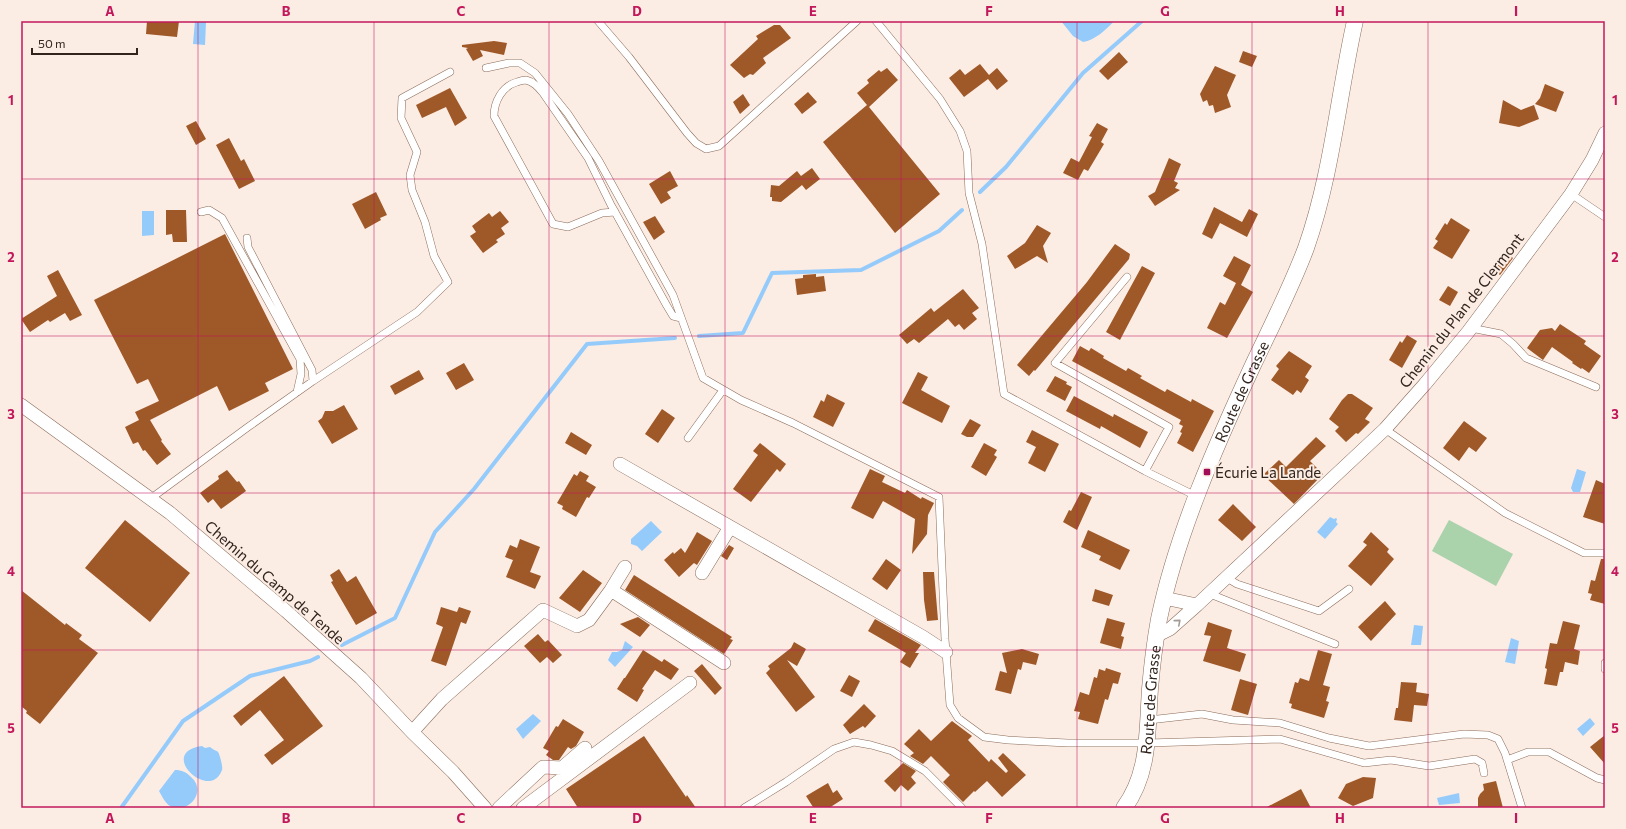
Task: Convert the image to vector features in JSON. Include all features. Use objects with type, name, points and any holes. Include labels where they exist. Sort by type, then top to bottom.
[{"type":"street","name":"Route de Grasse","points":[[1124,808],[1137,786],[1143,768],[1148,743],[1150,689],[1156,636],[1164,598],[1183,535],[1197,497],[1245,383],[1304,251],[1317,217],[1326,181],[1355,21]]},
{"type":"street","name":"Chemin du Plan de Clermont","points":[[1156,636],[1170,629],[1210,594],[1386,429],[1471,328],[1571,194],[1592,160],[1605,133]]},
{"type":"street","name":"Chemin du Camp de Tende","points":[[21,405],[170,514],[286,610],[361,678],[412,732],[454,772],[485,808]]},
{"type":"street","points":[[620,464],[923,637],[946,652]]},
{"type":"street","points":[[702,573],[730,527]]},
{"type":"street","points":[[412,732],[442,699],[543,610],[577,626],[589,620],[611,590],[625,567]]},
{"type":"street","points":[[611,590],[724,663]]},
{"type":"street","points":[[1164,598],[1197,605]]},
{"type":"street","points":[[523,808],[690,683]]},
{"type":"street","points":[[499,808],[543,767],[562,768],[585,748]]},
{"type":"lane","points":[[601,23],[687,133],[696,143],[706,149],[719,146],[857,21]]},
{"type":"lane","points":[[876,21],[940,99],[960,131],[967,151],[969,194],[982,244],[1004,394],[1145,471],[1197,497]]},
{"type":"lane","points":[[486,68],[509,63],[520,63],[535,72],[568,114],[600,160],[673,295],[680,318],[703,378],[741,400],[793,423],[939,497],[950,705],[958,718],[984,737],[1008,740],[1068,743],[1148,743],[1280,739],[1364,763],[1390,760],[1429,766],[1475,760],[1482,763],[1484,773]]},
{"type":"lane","points":[[150,499],[297,392],[417,312],[448,282],[434,256],[425,222],[412,190],[410,175],[417,152],[401,118],[402,98],[450,72]]},
{"type":"lane","points":[[614,212],[602,213],[568,227],[553,224],[494,116],[494,108],[502,91],[513,83],[524,80],[534,84],[544,93],[588,158],[614,212],[673,316],[680,318]]},
{"type":"lane","points":[[1571,194],[1605,217]]},
{"type":"lane","points":[[201,212],[209,210],[222,218],[300,359],[301,374],[297,392]]},
{"type":"lane","points":[[247,238],[248,247],[312,370],[313,381]]},
{"type":"lane","points":[[1127,277],[1055,363],[1169,427],[1145,471]]},
{"type":"lane","points":[[1471,328],[1501,334],[1526,358],[1596,387]]},
{"type":"lane","points":[[688,438],[724,390]]},
{"type":"lane","points":[[1386,429],[1505,513],[1584,553],[1605,554]]},
{"type":"lane","points":[[1227,578],[1237,584],[1319,611],[1349,589]]},
{"type":"lane","points":[[1210,594],[1336,644]]},
{"type":"lane","points":[[1605,663],[1605,669]]},
{"type":"lane","points":[[1149,720],[1202,714],[1233,720],[1280,723],[1330,738],[1369,746],[1464,734],[1488,735],[1498,739],[1507,760],[1522,808]]},
{"type":"lane","points":[[744,808],[786,782],[834,749],[854,742],[892,751],[925,771],[962,808]]},
{"type":"lane","points":[[1507,760],[1528,752],[1549,752],[1596,778],[1605,780]]},
{"type":"green space","points":[[1449,520],[1513,554],[1496,586],[1432,551]]},
{"type":"water","points":[[195,21],[206,22],[205,45],[193,44]]},
{"type":"water","points":[[1061,21],[1114,21],[1100,34],[1083,42],[1073,36]]},
{"type":"water","points":[[142,211],[154,211],[154,235],[142,236]]},
{"type":"water","points":[[1577,469],[1586,472],[1580,492],[1573,492],[1571,488]]},
{"type":"water","points":[[1330,517],[1334,519],[1336,518],[1336,522],[1338,524],[1325,539],[1317,532]]},
{"type":"water","points":[[651,521],[662,532],[642,551],[637,546],[631,544],[631,539]]},
{"type":"water","points":[[1414,625],[1423,626],[1421,645],[1411,645]]},
{"type":"water","points":[[1511,638],[1519,641],[1515,664],[1505,662]]},
{"type":"water","points":[[625,641],[633,647],[615,667],[608,660],[612,652],[622,650]]},
{"type":"water","points":[[533,714],[541,721],[523,739],[516,729]]},
{"type":"water","points":[[1590,718],[1595,724],[1583,736],[1577,729]]},
{"type":"water","points":[[202,746],[205,748],[210,747],[219,754],[222,770],[216,779],[207,781],[198,778],[190,773],[185,765],[184,757],[189,750]]},
{"type":"water","points":[[175,770],[186,773],[196,783],[196,796],[193,801],[182,808],[176,808],[168,805],[159,791]]},
{"type":"water","points":[[1459,793],[1460,803],[1439,805],[1437,798]]},
{"type":"building","points":[[147,21],[179,21],[177,37],[146,34]]},
{"type":"building","points":[[774,25],[780,25],[791,38],[763,58],[766,63],[753,75],[750,74],[744,78],[730,65],[758,39],[756,36]]},
{"type":"building","points":[[494,41],[507,43],[504,55],[480,50],[483,56],[473,61],[466,49],[468,48],[462,47],[462,45]]},
{"type":"building","points":[[1243,51],[1257,56],[1252,67],[1239,62]]},
{"type":"building","points":[[1119,52],[1128,62],[1108,80],[1099,71]]},
{"type":"building","points":[[980,64],[989,75],[997,68],[1008,81],[997,90],[988,79],[964,97],[949,78],[960,69],[965,75]]},
{"type":"building","points":[[1215,66],[1236,75],[1227,95],[1231,107],[1215,113],[1213,105],[1209,106],[1207,100],[1203,102],[1200,94]]},
{"type":"building","points":[[887,68],[898,80],[869,107],[940,194],[895,233],[823,142],[867,105],[857,93],[869,83],[867,80],[879,70],[881,72]]},
{"type":"building","points":[[1545,84],[1564,92],[1556,112],[1535,104],[1540,98]]},
{"type":"building","points":[[450,88],[467,118],[455,126],[446,107],[422,118],[416,105]]},
{"type":"building","points":[[808,92],[817,102],[802,114],[794,104]]},
{"type":"building","points":[[743,94],[750,105],[740,114],[733,102]]},
{"type":"building","points":[[1503,100],[1521,110],[1534,105],[1539,119],[1519,127],[1499,123]]},
{"type":"building","points":[[196,121],[206,139],[196,145],[186,126]]},
{"type":"building","points":[[1097,123],[1108,129],[1101,142],[1104,144],[1088,171],[1084,169],[1078,180],[1063,173],[1071,158],[1079,162],[1092,137],[1089,136]]},
{"type":"building","points":[[229,138],[241,161],[244,159],[255,181],[239,189],[216,145]]},
{"type":"building","points":[[1169,158],[1181,164],[1174,181],[1178,183],[1175,188],[1180,190],[1155,206],[1148,196],[1155,192]]},
{"type":"building","points":[[812,168],[820,179],[806,190],[802,185],[781,202],[772,201],[772,197],[770,197],[771,185],[779,186],[797,171],[801,176]]},
{"type":"building","points":[[670,171],[678,186],[667,192],[671,198],[661,204],[649,184]]},
{"type":"building","points":[[376,192],[387,215],[380,218],[381,220],[365,229],[352,204]]},
{"type":"building","points":[[1214,207],[1242,222],[1249,209],[1258,214],[1247,237],[1220,223],[1212,239],[1202,234]]},
{"type":"building","points":[[166,210],[186,210],[187,242],[173,242],[172,234],[166,235]]},
{"type":"building","points":[[500,211],[509,222],[501,228],[505,234],[496,240],[498,242],[483,253],[470,236],[476,232],[472,226],[489,213],[492,217]]},
{"type":"building","points":[[655,216],[665,232],[654,240],[643,222]]},
{"type":"building","points":[[1451,218],[1470,230],[1452,259],[1433,248],[1438,241],[1435,239],[1445,223],[1447,225]]},
{"type":"building","points":[[1037,225],[1051,233],[1043,246],[1048,263],[1037,256],[1015,269],[1007,256],[1025,243]]},
{"type":"building","points":[[225,234],[293,369],[265,383],[269,391],[229,411],[217,386],[150,420],[162,440],[161,441],[171,454],[157,465],[145,450],[143,451],[138,442],[133,444],[125,427],[139,420],[135,412],[159,401],[148,379],[137,384],[94,300]]},
{"type":"building","points":[[1115,244],[1130,254],[1129,259],[1035,371],[1034,370],[1029,376],[1017,365],[1087,282]]},
{"type":"building","points":[[1505,252],[1513,258],[1500,275],[1493,270]]},
{"type":"building","points":[[1234,256],[1251,265],[1241,285],[1253,292],[1227,338],[1207,328],[1220,302],[1225,305],[1236,283],[1223,276]]},
{"type":"building","points":[[1142,266],[1155,273],[1120,340],[1106,332]]},
{"type":"building","points":[[58,270],[82,315],[70,321],[65,313],[50,322],[48,320],[30,332],[21,319],[57,296],[47,276]]},
{"type":"building","points":[[816,274],[816,277],[824,276],[826,291],[797,295],[795,279],[803,278],[803,275]]},
{"type":"building","points":[[1448,286],[1458,292],[1450,306],[1439,300]]},
{"type":"building","points":[[963,289],[979,308],[972,313],[977,319],[964,330],[959,324],[955,327],[948,319],[919,343],[914,339],[907,344],[899,335],[931,308],[934,312]]},
{"type":"building","points":[[1560,324],[1586,341],[1584,344],[1601,356],[1589,373],[1572,363],[1573,362],[1552,347],[1543,360],[1527,348],[1540,330],[1552,328],[1555,331]]},
{"type":"building","points":[[1407,335],[1417,341],[1402,368],[1389,360],[1400,341],[1402,343]]},
{"type":"building","points":[[1080,346],[1089,351],[1091,348],[1104,356],[1103,358],[1126,371],[1128,368],[1142,376],[1140,378],[1165,392],[1167,389],[1191,402],[1192,399],[1214,411],[1193,452],[1177,443],[1182,433],[1180,432],[1183,426],[1179,424],[1181,420],[1072,361]]},
{"type":"building","points":[[1289,351],[1312,366],[1305,377],[1309,380],[1301,393],[1297,390],[1293,395],[1271,380],[1279,369],[1276,366]]},
{"type":"building","points":[[464,363],[474,380],[456,390],[446,373]]},
{"type":"building","points":[[419,370],[424,379],[395,395],[390,386]]},
{"type":"building","points":[[918,372],[928,377],[921,390],[950,406],[942,423],[902,403]]},
{"type":"building","points":[[1055,376],[1067,382],[1066,384],[1072,387],[1065,401],[1046,391]]},
{"type":"building","points":[[827,394],[845,403],[833,427],[813,417],[821,400],[824,402]]},
{"type":"building","points":[[1348,394],[1352,394],[1373,408],[1365,419],[1370,422],[1358,434],[1356,433],[1346,442],[1335,431],[1339,427],[1329,419]]},
{"type":"building","points":[[1074,396],[1113,417],[1114,414],[1148,432],[1140,448],[1101,426],[1100,429],[1066,411]]},
{"type":"building","points":[[344,405],[358,429],[332,444],[318,421],[322,418],[325,411],[333,411]]},
{"type":"building","points":[[662,409],[675,418],[658,443],[645,434]]},
{"type":"building","points":[[970,419],[981,425],[973,437],[967,437],[961,434]]},
{"type":"building","points":[[1464,421],[1487,438],[1476,452],[1469,447],[1459,461],[1443,448]]},
{"type":"building","points":[[1032,430],[1059,444],[1045,472],[1028,463],[1036,447],[1026,442]]},
{"type":"building","points":[[571,432],[592,445],[586,455],[565,443]]},
{"type":"building","points":[[1316,437],[1326,446],[1310,461],[1323,474],[1294,504],[1263,475],[1279,460],[1286,467]]},
{"type":"building","points":[[760,443],[786,464],[780,472],[777,469],[751,502],[733,489],[758,455],[753,451]]},
{"type":"building","points":[[984,443],[997,450],[994,455],[997,457],[986,476],[971,467]]},
{"type":"building","points":[[870,469],[885,476],[882,482],[905,493],[907,490],[921,499],[922,497],[934,503],[928,515],[927,534],[912,554],[915,519],[883,501],[873,519],[851,508]]},
{"type":"building","points":[[227,470],[237,482],[239,481],[246,491],[221,509],[213,499],[208,503],[200,493],[219,479],[218,476]]},
{"type":"building","points":[[580,471],[589,476],[586,481],[596,487],[589,498],[587,497],[576,517],[562,509],[563,506],[557,503],[574,474],[577,476]]},
{"type":"building","points":[[1596,480],[1605,484],[1605,524],[1583,517]]},
{"type":"building","points":[[1081,492],[1092,497],[1077,530],[1063,522],[1069,510],[1071,511]]},
{"type":"building","points":[[1233,504],[1256,527],[1242,541],[1218,520]]},
{"type":"building","points":[[125,520],[190,573],[150,622],[85,568]]},
{"type":"building","points":[[1088,530],[1130,550],[1120,570],[1099,560],[1101,556],[1081,547]]},
{"type":"building","points":[[697,532],[712,541],[697,565],[694,563],[679,577],[664,560],[673,552],[674,554],[681,548],[685,553]]},
{"type":"building","points":[[1371,532],[1389,549],[1387,552],[1394,559],[1371,586],[1348,566],[1367,545],[1363,542]]},
{"type":"building","points":[[520,539],[540,547],[530,572],[541,576],[535,589],[506,577],[513,560],[505,557],[510,545],[517,548]]},
{"type":"building","points":[[729,545],[734,548],[727,560],[721,556]]},
{"type":"building","points":[[886,559],[901,570],[887,590],[872,579]]},
{"type":"building","points":[[1601,559],[1605,559],[1605,604],[1590,600],[1592,594],[1588,593],[1591,580],[1595,581]]},
{"type":"building","points":[[339,569],[347,582],[356,576],[377,613],[356,625],[331,582],[333,581],[330,575]]},
{"type":"building","points":[[583,570],[602,583],[580,612],[559,598]]},
{"type":"building","points":[[923,572],[934,572],[938,620],[927,621],[924,600]]},
{"type":"building","points":[[634,575],[732,637],[730,639],[733,640],[724,654],[625,590]]},
{"type":"building","points":[[1095,589],[1113,595],[1109,606],[1092,601]]},
{"type":"building","points":[[21,590],[65,625],[66,623],[82,635],[79,639],[98,653],[40,724],[26,713],[27,711],[21,706]]},
{"type":"building","points":[[1385,601],[1396,614],[1371,641],[1358,627]]},
{"type":"building","points":[[441,607],[457,612],[459,607],[471,611],[466,624],[461,622],[446,666],[431,661],[443,627],[436,624]]},
{"type":"building","points":[[638,617],[650,625],[640,637],[620,624]]},
{"type":"building","points":[[1107,618],[1125,623],[1121,636],[1124,637],[1121,649],[1100,643]]},
{"type":"building","points":[[875,619],[921,645],[915,653],[919,653],[910,668],[900,662],[906,653],[868,631]]},
{"type":"building","points":[[1563,621],[1580,625],[1574,649],[1580,651],[1578,665],[1565,662],[1563,672],[1560,672],[1557,686],[1544,684],[1547,669],[1545,668],[1550,643],[1557,644]]},
{"type":"building","points":[[1208,622],[1232,630],[1227,648],[1246,654],[1240,672],[1203,661],[1211,636],[1204,635]]},
{"type":"building","points":[[538,634],[545,642],[548,640],[562,655],[553,663],[547,657],[540,663],[524,646]]},
{"type":"building","points":[[794,642],[806,649],[797,666],[787,660],[815,697],[796,712],[766,673],[770,669],[768,666],[791,648]]},
{"type":"building","points":[[1022,649],[1039,654],[1036,665],[1023,662],[1021,670],[1018,669],[1011,694],[995,690],[1000,671],[1007,673],[1002,653]]},
{"type":"building","points":[[643,650],[662,662],[664,659],[679,669],[671,680],[655,670],[642,689],[644,690],[637,702],[617,689]]},
{"type":"building","points":[[1318,650],[1332,654],[1323,685],[1330,687],[1326,701],[1329,702],[1324,718],[1291,708],[1292,704],[1289,703],[1295,682],[1298,683],[1300,678],[1309,681]]},
{"type":"building","points":[[702,664],[722,688],[715,695],[694,671]]},
{"type":"building","points":[[1106,668],[1121,673],[1118,684],[1113,683],[1108,700],[1105,699],[1098,724],[1078,719],[1080,712],[1074,711],[1080,692],[1089,695],[1094,677],[1097,678],[1099,669],[1105,671]]},
{"type":"building","points":[[849,675],[860,681],[852,697],[840,691]]},
{"type":"building","points":[[284,676],[323,726],[272,765],[264,755],[284,740],[260,710],[241,726],[233,716]]},
{"type":"building","points":[[1240,679],[1257,684],[1248,715],[1231,710]]},
{"type":"building","points":[[1401,682],[1417,683],[1416,692],[1429,694],[1427,706],[1414,705],[1412,722],[1394,720],[1396,708],[1398,708]]},
{"type":"building","points":[[864,704],[876,716],[865,728],[863,726],[850,734],[843,725]]},
{"type":"building","points":[[563,719],[584,732],[576,746],[571,749],[568,747],[559,760],[553,760],[546,755],[549,751],[543,748],[556,726],[558,727]]},
{"type":"building","points":[[952,721],[972,736],[968,740],[989,762],[991,759],[1006,773],[1008,771],[998,758],[1003,753],[1026,775],[1002,797],[987,781],[963,802],[943,782],[950,775],[931,756],[923,764],[910,756],[914,753],[904,744],[919,729],[931,741]]},
{"type":"building","points":[[1605,735],[1605,764],[1590,747]]},
{"type":"building","points":[[644,736],[686,797],[687,795],[696,808],[578,808],[566,789]]},
{"type":"building","points":[[903,763],[916,771],[911,777],[916,783],[908,791],[901,785],[895,792],[884,781]]},
{"type":"building","points":[[1363,777],[1376,778],[1373,798],[1353,806],[1338,798],[1346,784]]},
{"type":"building","points":[[1496,781],[1503,808],[1478,808],[1478,798],[1484,790],[1483,784]]},
{"type":"building","points":[[828,783],[833,793],[837,790],[843,799],[829,808],[811,808],[813,807],[806,796]]},
{"type":"building","points":[[1301,789],[1311,808],[1265,808],[1290,795]]},
{"type":"waterway","points":[[980,192],[1006,167],[1083,73],[1142,21]]},
{"type":"waterway","points":[[699,336],[743,333],[772,273],[861,270],[939,231],[962,210]]},
{"type":"waterway","points":[[342,645],[395,618],[435,532],[474,489],[587,344],[675,338]]},
{"type":"waterway","points":[[121,808],[183,721],[250,676],[310,661],[318,657]]},
{"type":"place","name":"Écurie La Lande","points":[[1207,472]]}]
